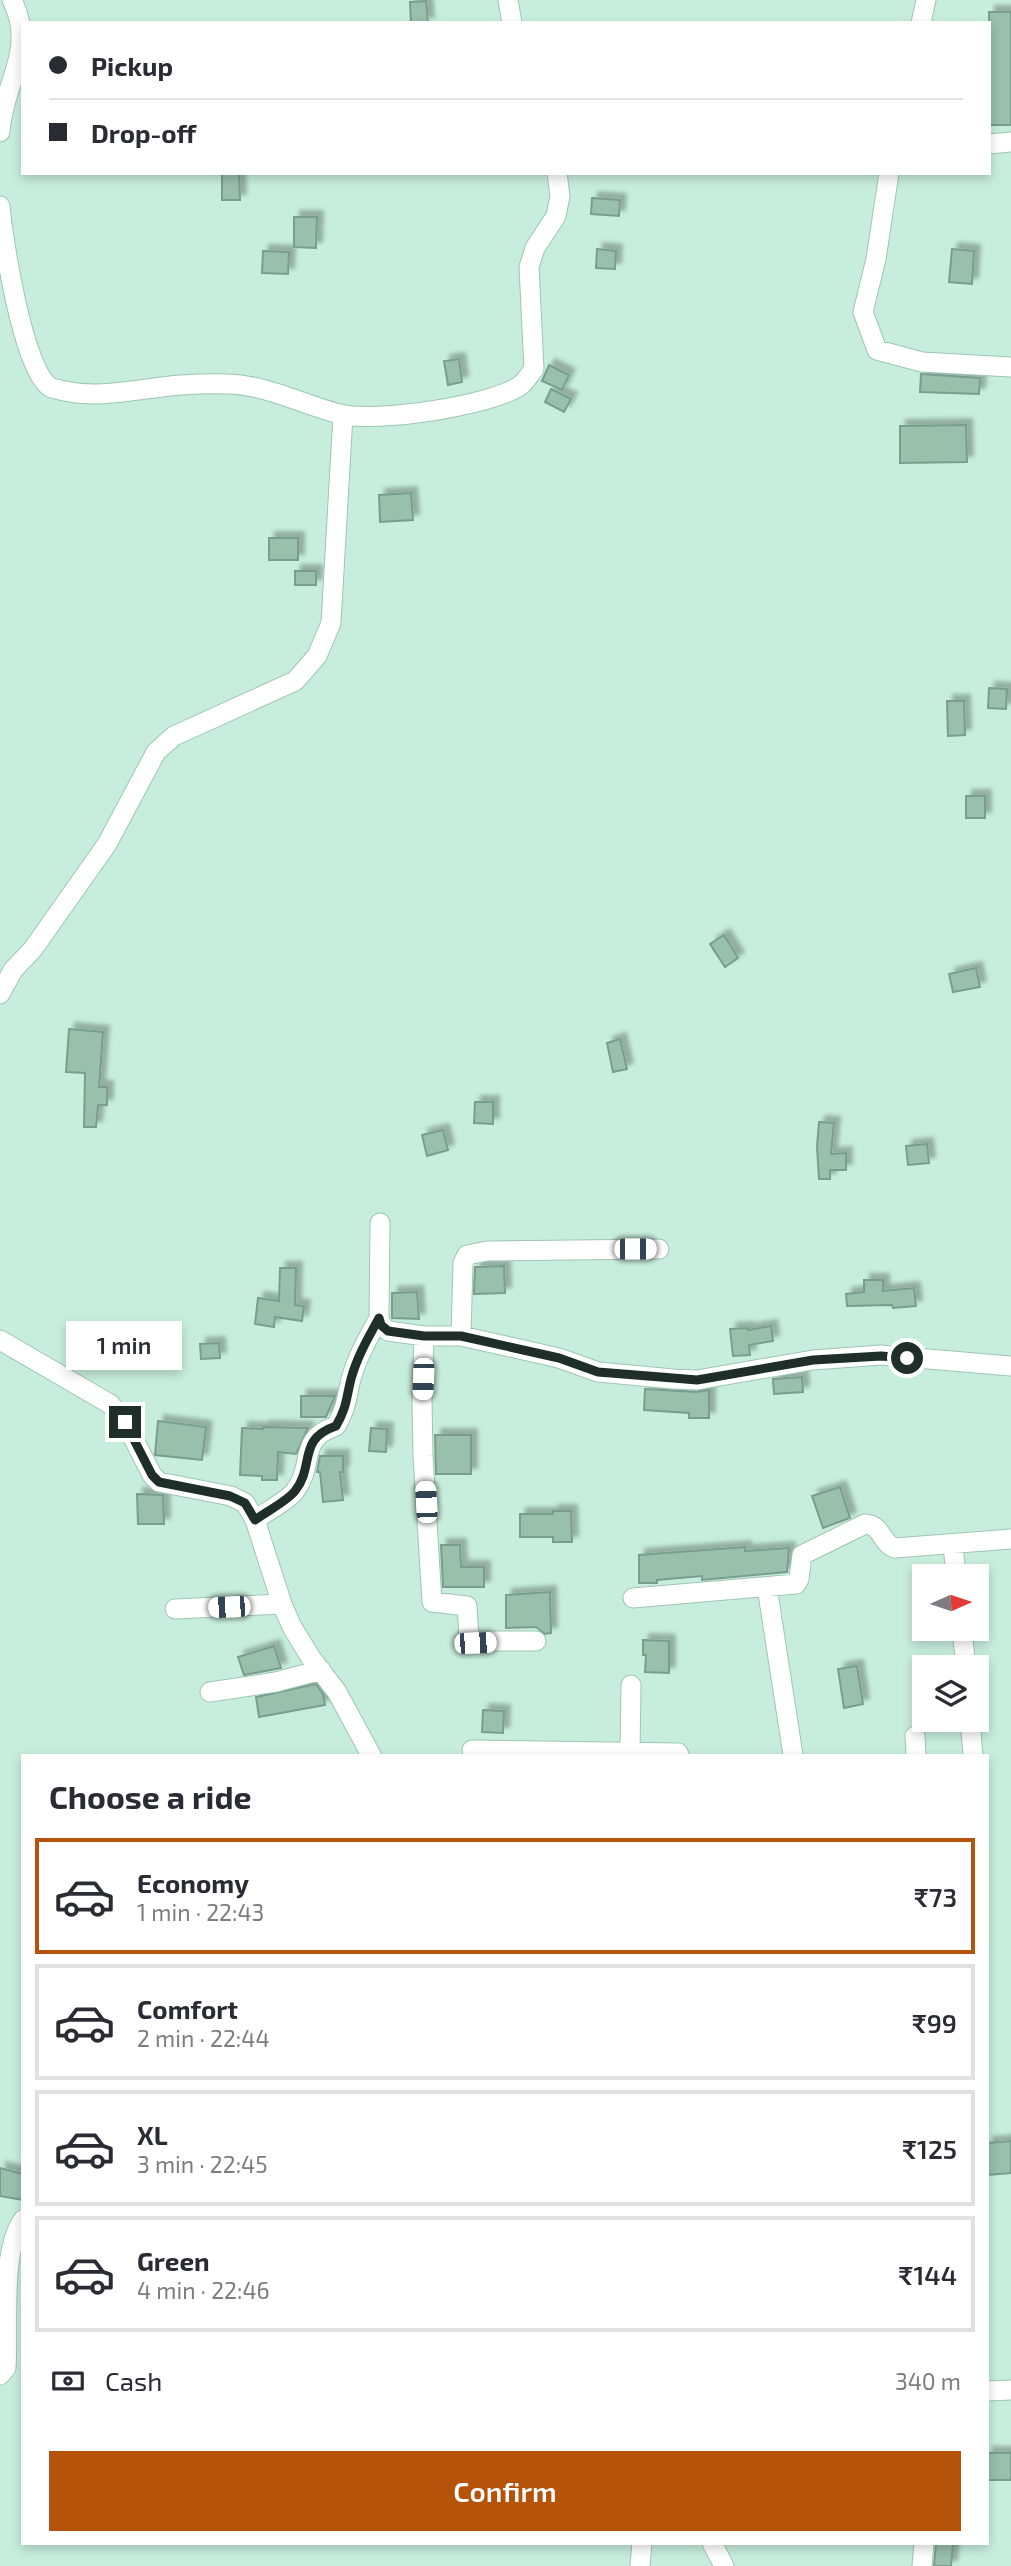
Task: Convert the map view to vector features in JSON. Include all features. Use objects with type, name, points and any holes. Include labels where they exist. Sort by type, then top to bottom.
[{"type":"street","points":[[12,0],[21,22]]},
{"type":"street","points":[[508,0],[512,21]]},
{"type":"street","points":[[921,21],[926,0]]},
{"type":"street","points":[[0,132],[5,91],[21,56]]},
{"type":"street","points":[[991,144],[1011,142]]},
{"type":"street","points":[[0,206],[18,312],[37,370],[50,387],[69,392],[114,394],[180,385],[231,384],[275,392],[343,415],[434,412],[498,396],[521,385],[534,369],[529,267],[535,248],[556,216],[560,196],[557,175]]},
{"type":"street","points":[[889,175],[876,259],[863,312],[877,350],[922,362],[1011,367]]},
{"type":"street","points":[[0,994],[13,970],[33,948],[107,844],[156,752],[174,736],[295,681],[317,656],[331,623],[343,415]]},
{"type":"street","points":[[380,1223],[379,1318],[381,1325],[388,1331],[424,1336],[461,1336],[559,1358],[598,1372],[697,1380],[813,1360],[881,1356],[1011,1366]]},
{"type":"street","points":[[461,1336],[463,1263],[467,1255],[487,1251],[659,1249]]},
{"type":"street","points":[[255,1520],[295,1492],[309,1446],[322,1431],[336,1426],[346,1408],[351,1379],[361,1350],[379,1318]]},
{"type":"street","points":[[424,1336],[423,1456],[432,1602],[467,1606],[468,1637],[471,1642],[536,1641]]},
{"type":"street","points":[[0,1340],[110,1404],[125,1422],[152,1475],[159,1482],[230,1496],[245,1503],[255,1520],[282,1604],[292,1626],[337,1692],[370,1754]]},
{"type":"street","points":[[632,1598],[796,1584],[802,1555],[865,1524],[877,1527],[891,1547],[1011,1539]]},
{"type":"street","points":[[953,1544],[955,1564]]},
{"type":"street","points":[[767,1587],[793,1754]]},
{"type":"street","points":[[175,1609],[282,1604]]},
{"type":"street","points":[[210,1692],[276,1682],[321,1670]]},
{"type":"street","points":[[630,1753],[631,1685]]},
{"type":"street","points":[[971,1732],[973,1754]]},
{"type":"street","points":[[472,1754],[472,1750],[678,1754]]},
{"type":"street","points":[[0,2375],[6,2368],[6,2290],[10,2250],[21,2222]]},
{"type":"street","points":[[989,2391],[1011,2390]]},
{"type":"street","points":[[640,2566],[642,2545]]},
{"type":"street","points":[[713,2545],[724,2566]]},
{"type":"street","points":[[922,2566],[923,2545]]},
{"type":"building","points":[[426,1],[428,21],[411,21],[410,2]]},
{"type":"building","points":[[989,12],[1011,12],[1011,125],[991,125]]},
{"type":"building","points":[[222,175],[239,175],[240,200],[222,200]]},
{"type":"building","points":[[592,198],[620,200],[619,216],[591,214]]},
{"type":"building","points":[[294,217],[317,217],[316,248],[294,247]]},
{"type":"building","points":[[597,249],[616,251],[615,269],[596,268]]},
{"type":"building","points":[[952,249],[974,251],[972,284],[949,282]]},
{"type":"building","points":[[263,251],[289,252],[288,274],[262,273]]},
{"type":"building","points":[[459,359],[462,382],[448,385],[444,361]]},
{"type":"building","points":[[549,365],[569,375],[562,390],[542,381]]},
{"type":"building","points":[[921,374],[980,378],[979,394],[920,392]]},
{"type":"building","points":[[551,389],[571,399],[564,412],[545,402]]},
{"type":"building","points":[[966,425],[967,462],[900,463],[900,426]]},
{"type":"building","points":[[411,493],[413,520],[380,522],[379,495]]},
{"type":"building","points":[[269,538],[298,538],[298,560],[269,560]]},
{"type":"building","points":[[295,571],[316,571],[316,585],[295,585]]},
{"type":"building","points":[[989,688],[1007,689],[1006,709],[988,708]]},
{"type":"building","points":[[947,701],[964,701],[965,735],[948,736]]},
{"type":"building","points":[[966,796],[985,796],[985,818],[966,818]]},
{"type":"building","points":[[724,935],[738,958],[725,967],[710,944]]},
{"type":"building","points":[[976,968],[980,987],[953,992],[949,974]]},
{"type":"building","points":[[69,1029],[103,1032],[99,1087],[107,1087],[107,1105],[98,1105],[96,1127],[84,1127],[85,1073],[66,1072]]},
{"type":"building","points":[[620,1039],[627,1069],[613,1072],[607,1043]]},
{"type":"building","points":[[475,1102],[493,1102],[493,1124],[474,1123]]},
{"type":"building","points":[[819,1122],[834,1123],[831,1154],[846,1153],[846,1170],[830,1170],[830,1179],[819,1179]]},
{"type":"building","points":[[443,1130],[448,1150],[427,1156],[422,1135]]},
{"type":"building","points":[[927,1144],[929,1163],[908,1165],[906,1146]]},
{"type":"building","points":[[504,1266],[505,1293],[474,1294],[475,1267]]},
{"type":"building","points":[[280,1268],[296,1268],[295,1305],[304,1306],[302,1321],[275,1317],[274,1327],[255,1324],[258,1298],[279,1301]]},
{"type":"building","points":[[864,1280],[883,1280],[883,1291],[914,1288],[916,1306],[847,1306],[846,1294],[864,1292]]},
{"type":"building","points":[[417,1292],[419,1319],[392,1318],[392,1293]]},
{"type":"building","points":[[771,1326],[773,1341],[749,1345],[750,1355],[733,1356],[730,1329],[748,1330]]},
{"type":"building","points":[[219,1343],[220,1358],[201,1359],[200,1344]]},
{"type":"building","points":[[802,1377],[803,1392],[774,1394],[773,1379]]},
{"type":"building","points":[[645,1389],[696,1392],[709,1390],[709,1418],[689,1418],[689,1413],[644,1410]]},
{"type":"building","points":[[301,1396],[335,1396],[326,1417],[301,1417]]},
{"type":"building","points":[[158,1421],[206,1427],[202,1460],[155,1455]]},
{"type":"building","points":[[242,1428],[308,1428],[296,1454],[278,1452],[277,1480],[240,1475]]},
{"type":"building","points":[[371,1428],[387,1429],[386,1452],[369,1451]]},
{"type":"building","points":[[435,1435],[471,1435],[471,1474],[436,1474]]},
{"type":"building","points":[[320,1456],[343,1456],[343,1472],[340,1472],[343,1500],[323,1502],[320,1472],[317,1472]]},
{"type":"building","points":[[840,1487],[850,1518],[823,1528],[812,1496]]},
{"type":"building","points":[[137,1494],[163,1495],[164,1524],[138,1524]]},
{"type":"building","points":[[553,1511],[571,1511],[572,1542],[553,1542],[553,1537],[520,1537],[520,1514],[553,1514]]},
{"type":"building","points":[[441,1545],[460,1545],[461,1567],[484,1567],[484,1587],[443,1587]]},
{"type":"building","points":[[745,1547],[745,1551],[789,1548],[787,1572],[702,1580],[702,1576],[639,1583],[639,1555]]},
{"type":"building","points":[[550,1592],[551,1633],[545,1634],[536,1627],[506,1628],[506,1595]]},
{"type":"building","points":[[643,1640],[669,1641],[669,1673],[645,1672]]},
{"type":"building","points":[[274,1646],[281,1668],[244,1675],[238,1657]]},
{"type":"building","points":[[857,1666],[863,1704],[844,1708],[838,1669]]},
{"type":"building","points":[[316,1684],[323,1694],[325,1705],[259,1717],[256,1697]]},
{"type":"building","points":[[483,1710],[504,1711],[503,1733],[482,1732]]},
{"type":"building","points":[[1011,2141],[1011,2173],[989,2175],[989,2143]]},
{"type":"building","points":[[0,2168],[21,2173],[21,2200],[0,2196]]},
{"type":"building","points":[[989,2453],[1011,2453],[1011,2480],[989,2480]]},
{"type":"building","points":[[936,2545],[953,2545],[951,2566],[934,2566]]},
{"type":"route","points":[[125,1422],[152,1475],[159,1482],[230,1496],[245,1503],[255,1520],[295,1492],[309,1446],[322,1431],[336,1426],[346,1408],[351,1379],[361,1350],[379,1318],[381,1325],[388,1331],[424,1336],[461,1336],[559,1358],[598,1372],[697,1380],[813,1360],[881,1356],[907,1358]]}]
